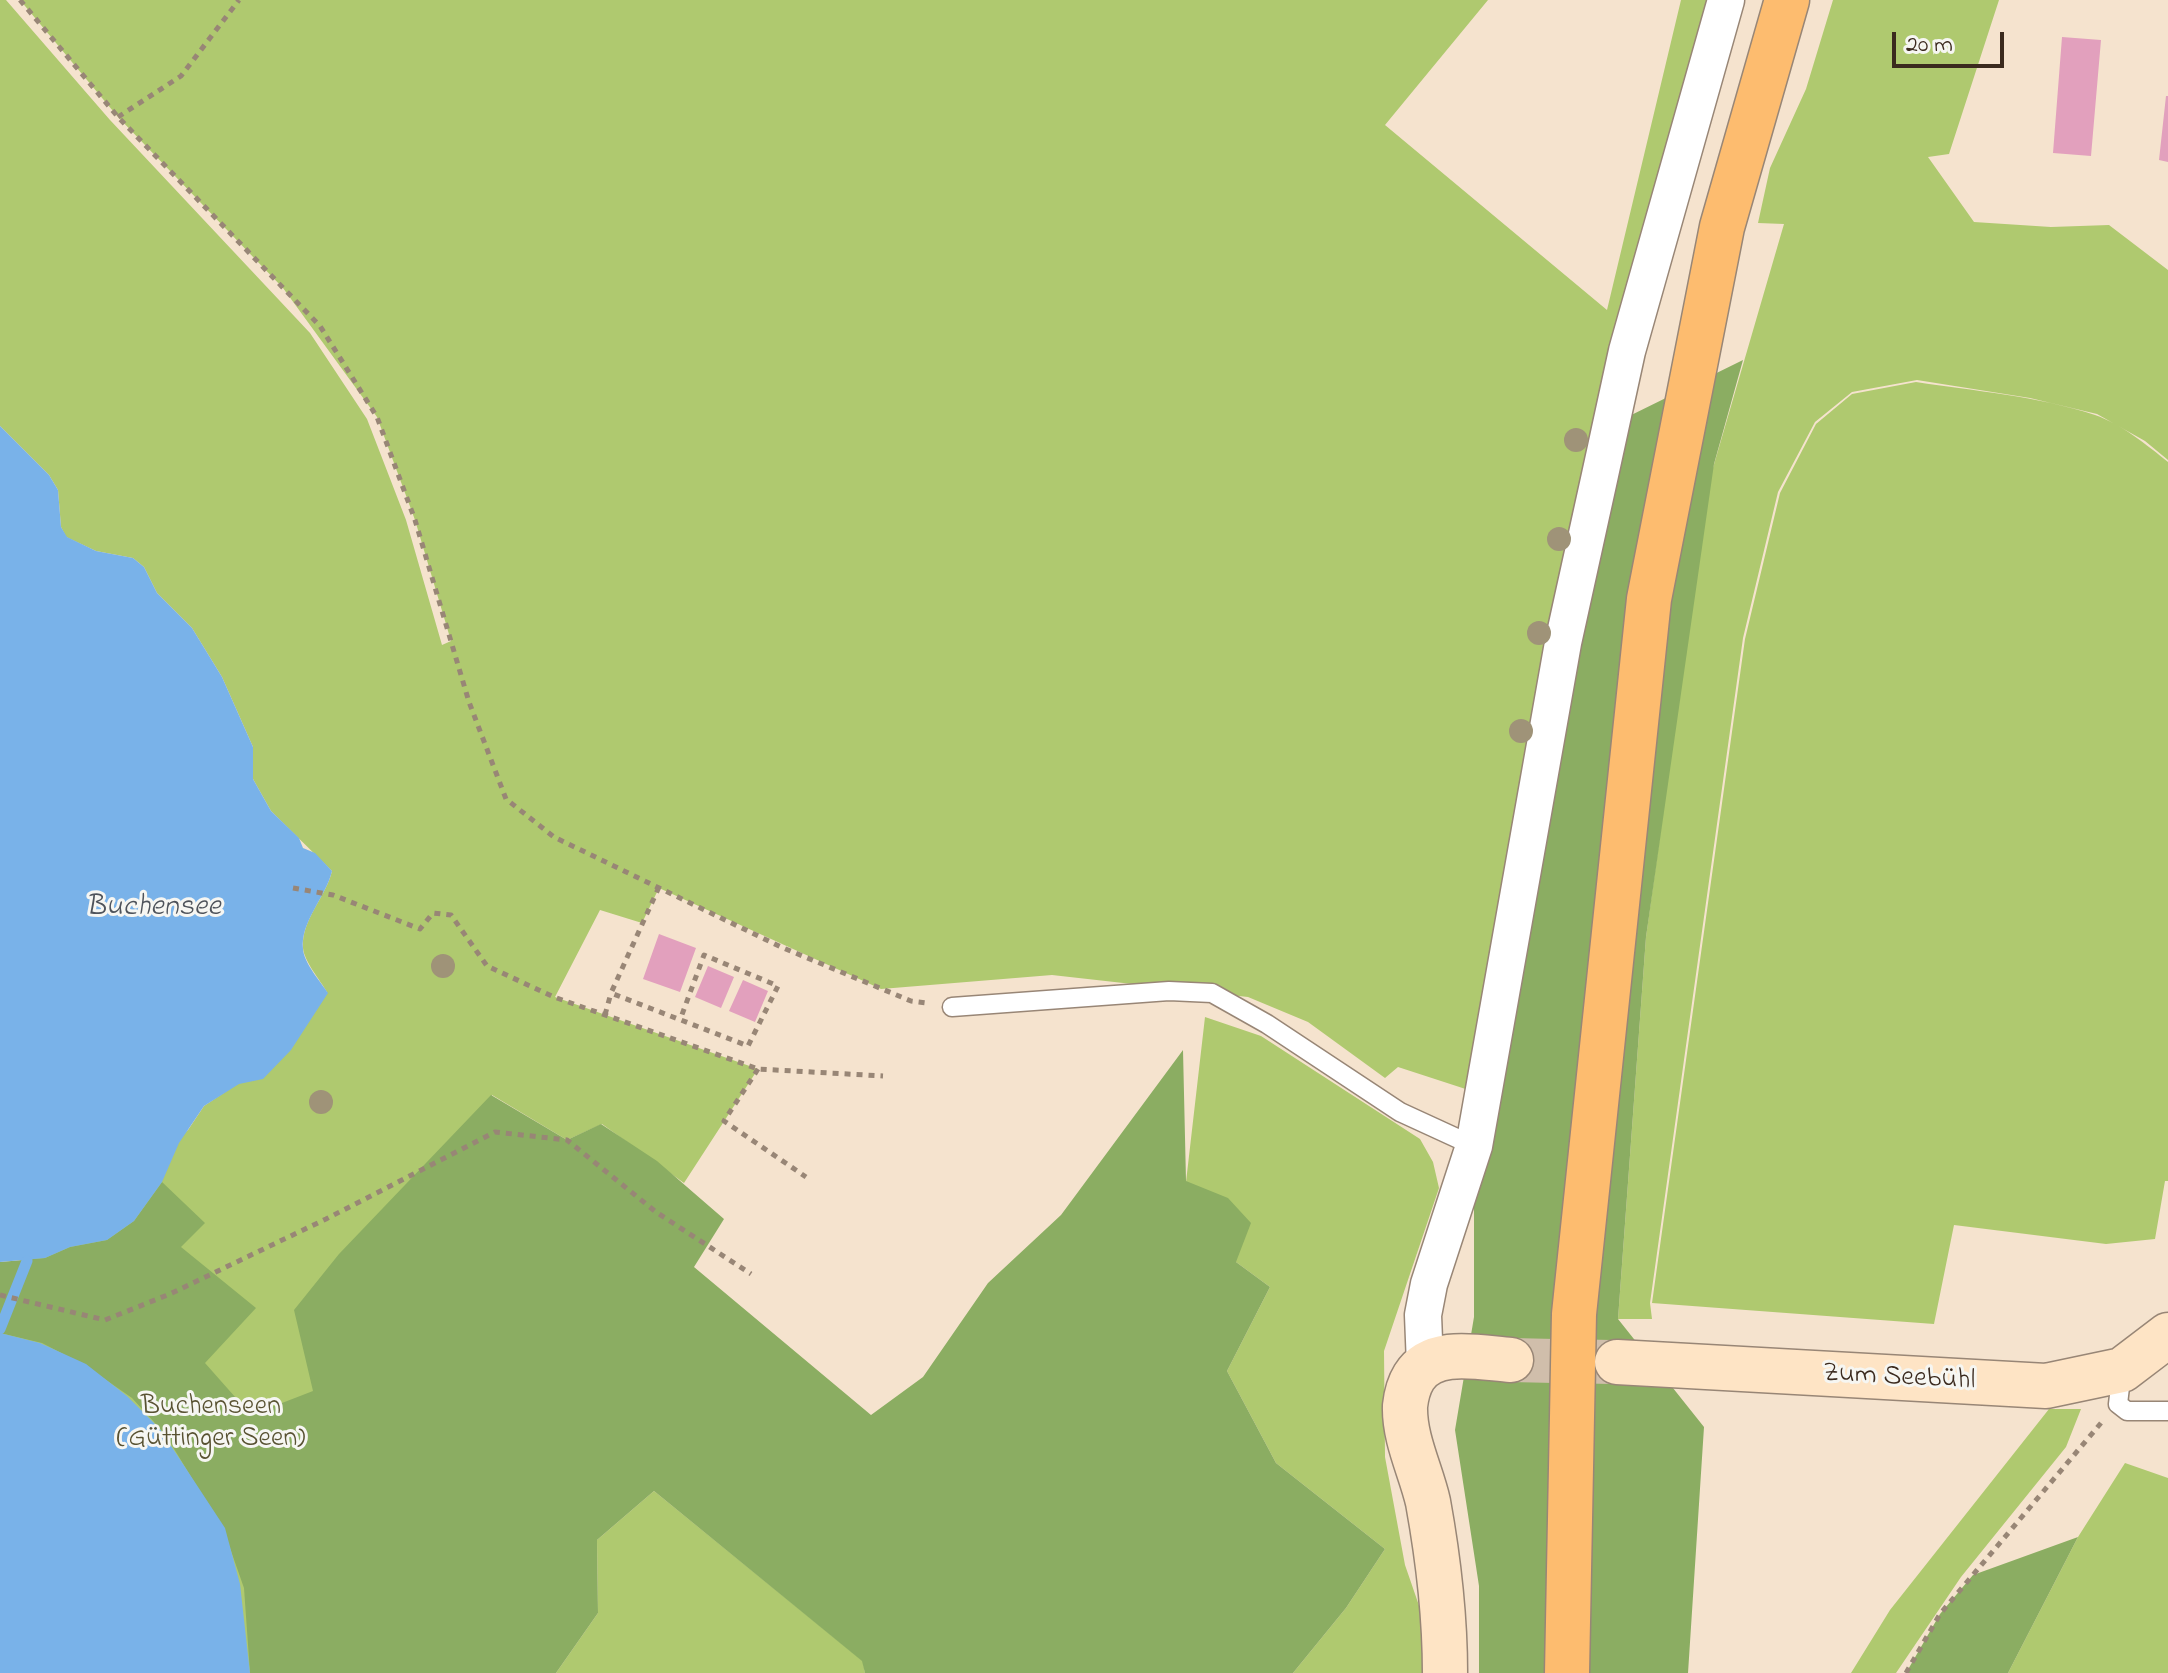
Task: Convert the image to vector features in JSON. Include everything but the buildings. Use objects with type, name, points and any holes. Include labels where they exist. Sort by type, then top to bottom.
[{"type":"main road","points":[[1567,1673],[1574,1314],[1649,599],[1722,227],[1787,0]]},
{"type":"main road","name":"Zum Seebühl","points":[[1617,1362],[2046,1386],[2120,1387],[2168,1335]]},
{"type":"main road","points":[[1445,1673],[1437,1570],[1427,1501],[1405,1407],[1414,1376],[1425,1365],[1456,1356],[1511,1360]]},
{"type":"street","points":[[1425,1365],[1423,1315],[1429,1284],[1474,1146],[1563,643],[1627,351],[1726,0]]},
{"type":"lane","points":[[952,1007],[1169,991],[1212,993],[1267,1024],[1400,1112],[1474,1146]]},
{"type":"lane","points":[[2120,1387],[2127,1411],[2168,1411]]},
{"type":"path","points":[[20,0],[118,117],[320,326],[377,417],[415,520],[469,702],[506,799],[546,832],[862,982],[911,1001],[952,1007]]},
{"type":"path","points":[[118,117],[181,76],[239,0]]},
{"type":"path","points":[[605,1015],[611,993],[659,887]]},
{"type":"path","points":[[293,888],[333,895],[420,929],[433,913],[451,915],[487,966],[605,1015],[758,1069],[883,1076]]},
{"type":"path","points":[[611,993],[680,1020],[748,1046],[778,986],[704,955],[680,1020]]},
{"type":"path","points":[[758,1069],[724,1121],[806,1177]]},
{"type":"path","points":[[2,1296],[105,1320],[170,1294],[326,1219],[495,1132],[567,1140],[656,1212],[751,1274]]},
{"type":"path","points":[[1906,1673],[1940,1614],[2120,1387]]},
{"type":"green space","name":"Buchenseen (Güttinger Seen)","points":[[0,0],[6,0],[110,120],[310,333],[367,419],[406,520],[442,645],[451,641],[415,520],[377,417],[283,288],[118,117],[20,0],[1488,0],[1385,125],[1607,310],[1681,0],[1726,0],[1632,332],[1484,1095],[1398,1067],[1385,1078],[1308,1022],[1248,997],[1052,975],[881,989],[659,888],[642,923],[600,910],[555,997],[758,1069],[684,1183],[602,1124],[567,1140],[492,1095],[368,1673],[0,1673],[0,1326],[40,1243],[188,1130],[204,1106],[225,1092],[327,992],[304,953],[303,938],[332,871],[271,811],[253,779],[253,747],[222,677],[192,628],[157,593],[144,567],[133,558],[96,551],[66,537],[61,527],[58,490],[49,475],[0,426]]},
{"type":"green space","points":[[1833,0],[1999,0],[1949,154],[1928,157],[1974,222],[2051,227],[2109,225],[2168,270],[2168,460],[2145,441],[2097,414],[2030,398],[1917,380],[1852,392],[1815,422],[1778,492],[1743,638],[1650,1303],[1652,1319],[1618,1319],[1646,937],[1708,485],[1784,224],[1758,223],[1770,168],[1806,89]]},
{"type":"green space","points":[[1743,360],[1714,464],[1646,937],[1618,1319],[1704,1427],[1688,1673],[1479,1673],[1479,1586],[1455,1430],[1474,1317],[1474,1146],[1611,425]]},
{"type":"green space","points":[[1916,382],[2073,408],[2124,429],[2168,462],[2168,1181],[2165,1181],[2155,1239],[2106,1244],[1954,1225],[1934,1324],[1652,1303],[1745,639],[1780,493],[1816,424],[1852,394]]},
{"type":"green space","points":[[1205,1017],[1261,1036],[1420,1139],[1433,1162],[1439,1188],[1384,1351],[1385,1457],[1405,1565],[1425,1623],[1426,1673],[1293,1673],[1346,1608],[1385,1549],[1276,1463],[1227,1371],[1270,1287],[1236,1262],[1186,1182]]},
{"type":"green space","name":"Buchenseen (Güttinger Seen)","points":[[1183,1050],[1186,1181],[1228,1198],[1251,1223],[1236,1262],[1270,1287],[1227,1371],[1276,1463],[1385,1549],[1346,1608],[1293,1673],[865,1673],[862,1661],[654,1491],[597,1540],[598,1613],[556,1673],[250,1673],[244,1588],[224,1531],[165,1434],[132,1398],[86,1366],[42,1343],[0,1333],[0,1262],[45,1258],[70,1247],[107,1240],[134,1221],[162,1182],[205,1223],[181,1247],[256,1308],[205,1363],[251,1415],[313,1391],[294,1310],[339,1254],[491,1095],[567,1140],[601,1124],[657,1161],[724,1219],[694,1267],[871,1415],[923,1377],[988,1283],[1061,1215]]},
{"type":"green space","points":[[2049,1409],[2081,1409],[2066,1447],[1961,1577],[1896,1673],[1851,1673],[1890,1610]]},
{"type":"green space","points":[[2125,1463],[2168,1478],[2168,1673],[2008,1673],[2078,1537]]},
{"type":"green space","points":[[654,1491],[863,1661],[865,1673],[556,1673],[598,1613],[597,1540]]},
{"type":"green space","points":[[2078,1537],[2008,1673],[1906,1673],[1940,1614],[1973,1575]]},
{"type":"water","name":"Buchensee","points":[[0,426],[49,475],[58,490],[61,527],[67,537],[96,551],[133,558],[144,567],[157,593],[192,628],[222,677],[253,747],[253,779],[271,811],[299,838],[303,848],[315,853],[332,871],[303,939],[306,960],[328,993],[291,1050],[263,1079],[239,1084],[204,1106],[179,1143],[162,1182],[134,1221],[107,1240],[70,1247],[45,1258],[0,1262]]},
{"type":"water","points":[[0,1333],[40,1343],[86,1364],[127,1396],[160,1429],[225,1528],[240,1584],[250,1673],[0,1673]]},
{"type":"waterway","points":[[0,1329],[27,1261]]},
{"type":"tunnel","points":[[1511,1360],[1611,1362]]}]
